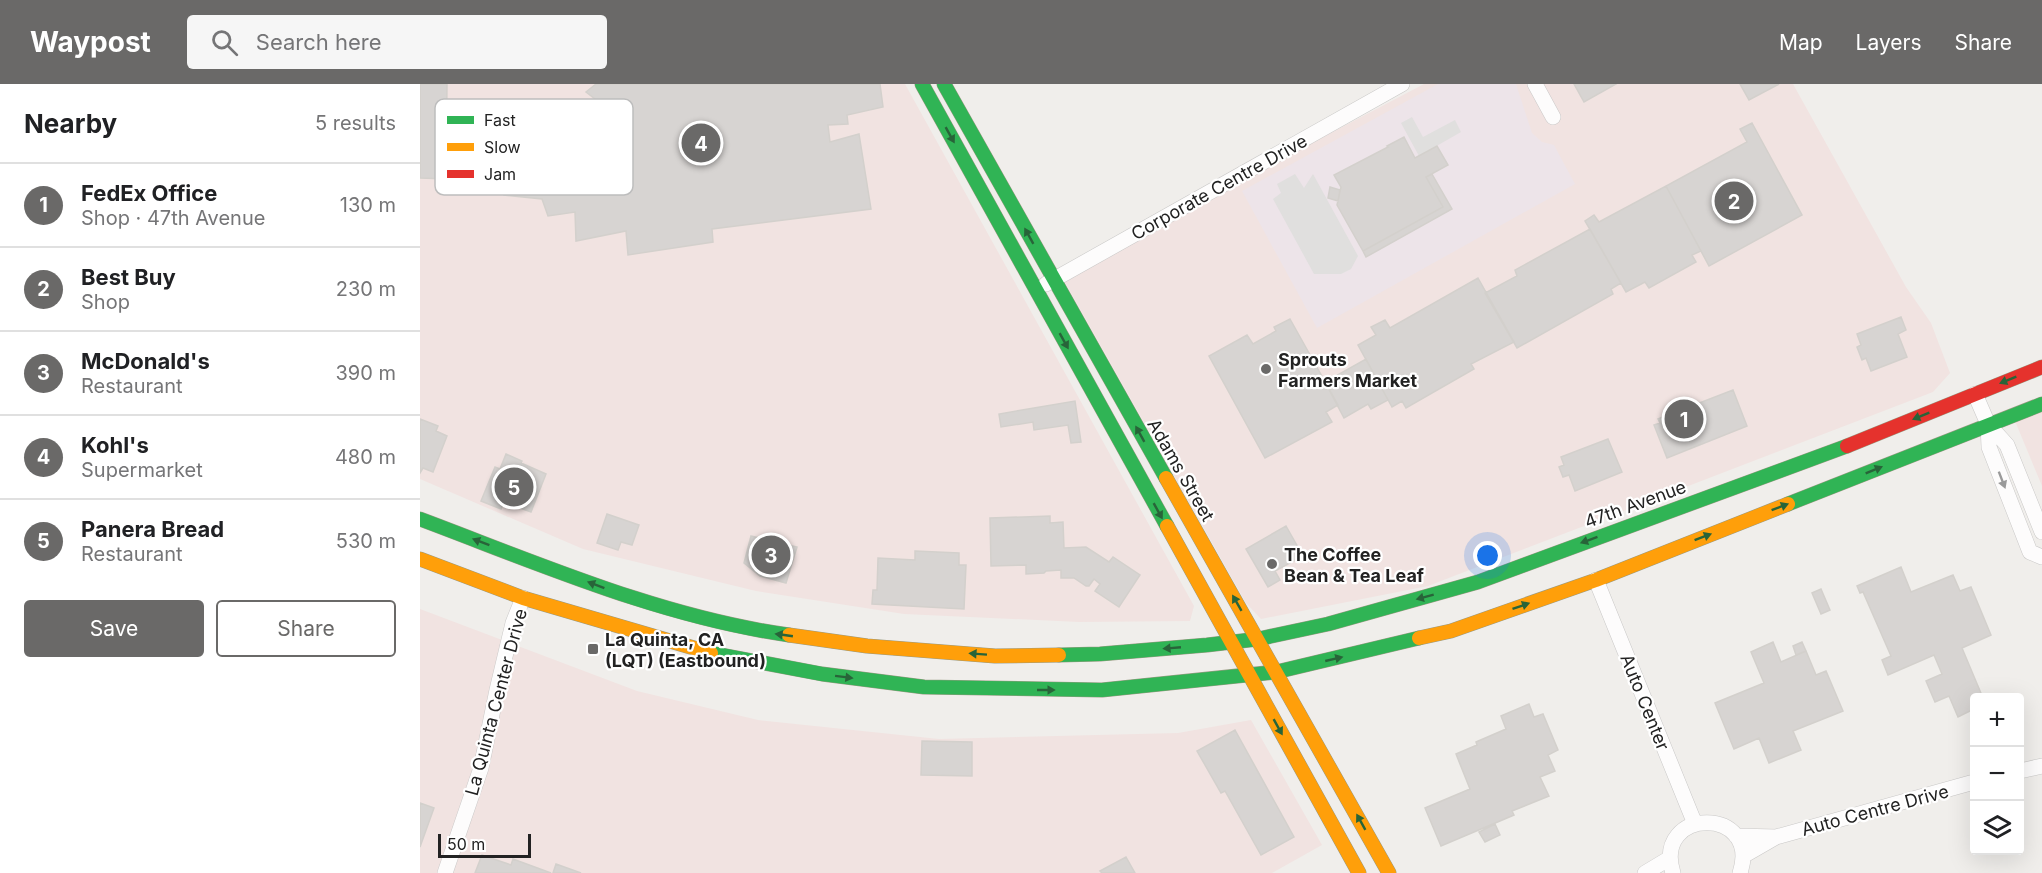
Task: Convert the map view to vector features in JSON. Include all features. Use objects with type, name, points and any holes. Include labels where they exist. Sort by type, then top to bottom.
[{"type":"main road","points":[[922,84],[1359,873]]},
{"type":"main road","name":"Adams Street","points":[[944,84],[1389,873]]},
{"type":"main road","name":"47th Avenue","points":[[420,519],[617,593],[766,633],[867,646],[995,656],[1100,654],[1231,642],[1258,639],[1328,624],[1478,582],[1820,457],[2042,367]]},
{"type":"main road","points":[[420,559],[523,598],[715,654],[822,674],[924,687],[1102,690],[1276,672],[1451,631],[1596,580],[2042,404]]},
{"type":"street","name":"Corporate Centre Drive","points":[[1035,290],[1402,84]]},
{"type":"street","points":[[1535,84],[1553,117]]},
{"type":"street","points":[[1975,394],[1988,424],[2007,445],[2042,532]]},
{"type":"street","points":[[1988,424],[1989,447],[2030,552],[2042,557]]},
{"type":"street","name":"Auto Center","points":[[1596,580],[1695,824]]},
{"type":"street","name":"La Quinta Center Drive","points":[[445,873],[481,768],[513,623],[523,598]]},
{"type":"street","points":[[2024,770],[2042,766]]},
{"type":"street","name":"Auto Centre Drive","points":[[1743,856],[1776,837],[1970,783]]},
{"type":"street","points":[[1646,873],[1671,866],[1671,847],[1677,837],[1685,829],[1706,822],[1717,823],[1736,836],[1743,856],[1740,873]]},
{"type":"street","name":"Auto Centre Drive","points":[[1736,836],[1776,837]]},
{"type":"shaded area","points":[[420,84],[905,84],[1194,606],[1190,621],[1079,622],[904,614],[756,591],[583,549],[420,479]]},
{"type":"shaded area","points":[[1424,84],[1793,84],[1906,287],[1931,323],[1950,373],[1933,392],[1428,586],[1261,619],[1246,603],[1061,275]]},
{"type":"shaded area","points":[[1438,84],[1516,84],[1532,133],[1542,142],[1554,145],[1575,184],[1317,328],[1242,191]]},
{"type":"shaded area","points":[[1412,117],[1423,137],[1455,120],[1461,132],[1419,156],[1401,123]]},
{"type":"shaded area","points":[[1295,174],[1304,188],[1313,174],[1358,256],[1351,269],[1341,274],[1314,274],[1273,199],[1281,193],[1277,184]]},
{"type":"shaded area","points":[[2042,410],[2042,486],[2015,421]]},
{"type":"shaded area","points":[[420,609],[637,691],[758,720],[939,739],[1178,733],[1251,720],[1322,845],[1272,873],[420,873]]},
{"type":"building","points":[[420,84],[447,84],[447,99],[435,99],[435,179],[420,178]]},
{"type":"building","points":[[596,84],[880,84],[883,107],[847,115],[848,124],[828,125],[830,142],[859,134],[871,209],[712,229],[713,242],[628,255],[626,231],[576,241],[575,212],[548,216],[542,199],[504,195],[633,195],[633,99],[595,99],[586,92]]},
{"type":"building","points":[[1574,84],[1616,84],[1584,102]]},
{"type":"building","points":[[1740,84],[1779,84],[1749,100]]},
{"type":"building","points":[[1752,123],[1802,215],[1709,266],[1666,186],[1747,142],[1740,129]]},
{"type":"building","points":[[1404,137],[1415,158],[1437,146],[1448,165],[1426,177],[1443,207],[1363,251],[1337,205],[1341,187],[1334,175]]},
{"type":"building","points":[[1432,174],[1452,209],[1366,257],[1363,251],[1443,207],[1426,177]]},
{"type":"building","points":[[1666,186],[1701,251],[1692,255],[1696,262],[1649,288],[1645,282],[1626,292],[1585,221],[1594,215],[1599,222]]},
{"type":"building","points":[[1330,187],[1340,190],[1338,201],[1328,198]]},
{"type":"building","points":[[1590,229],[1621,283],[1611,289],[1613,294],[1517,348],[1485,293],[1517,276],[1515,270]]},
{"type":"building","points":[[1478,278],[1514,342],[1471,364],[1474,369],[1406,408],[1402,401],[1392,407],[1358,345],[1376,335],[1371,327],[1385,320],[1390,328]]},
{"type":"building","points":[[1901,317],[1906,330],[1898,334],[1907,357],[1871,371],[1866,358],[1862,360],[1857,347],[1861,345],[1857,334]]},
{"type":"building","points":[[1290,319],[1338,405],[1326,412],[1332,422],[1265,458],[1209,356],[1247,335],[1253,344],[1276,331],[1274,327]]},
{"type":"building","points":[[1366,359],[1388,400],[1371,409],[1368,404],[1344,418],[1325,382]]},
{"type":"building","points":[[1733,390],[1747,426],[1667,458],[1654,425],[1660,423],[1658,419]]},
{"type":"building","points":[[1075,401],[1081,442],[1071,443],[1068,425],[1034,430],[1033,422],[1001,427],[999,414]]},
{"type":"building","points":[[420,419],[438,426],[436,431],[447,436],[433,472],[423,468],[420,473]]},
{"type":"building","points":[[1608,439],[1622,472],[1575,491],[1569,475],[1563,477],[1559,467],[1564,465],[1561,457]]},
{"type":"building","points":[[506,454],[546,474],[531,512],[504,502],[501,509],[481,501],[495,467],[500,469]]},
{"type":"building","points":[[607,514],[639,525],[632,545],[621,542],[618,550],[597,543]]},
{"type":"building","points":[[1050,516],[1050,523],[1063,522],[1064,548],[1086,547],[1109,562],[1113,557],[1140,575],[1119,607],[1095,591],[1100,584],[1094,579],[1089,586],[1086,586],[1074,578],[1061,578],[1061,570],[1026,574],[1026,565],[991,566],[990,518]]},
{"type":"building","name":"The Coffee Bean & Tea Leaf","points":[[1286,526],[1303,556],[1275,571],[1280,580],[1268,587],[1246,549]]},
{"type":"building","points":[[751,536],[797,547],[786,583],[760,576],[744,563]]},
{"type":"building","points":[[915,551],[959,553],[959,565],[966,565],[964,609],[872,604],[873,590],[877,590],[878,558],[915,560]]},
{"type":"building","points":[[1901,567],[1911,592],[1953,575],[1960,591],[1971,587],[1991,635],[1962,648],[1981,693],[1970,693],[1970,711],[1958,717],[1949,696],[1935,702],[1926,681],[1942,674],[1934,655],[1888,675],[1882,660],[1891,656],[1863,592],[1860,593],[1857,586]]},
{"type":"building","points":[[1821,589],[1830,610],[1821,614],[1812,593]]},
{"type":"building","points":[[1773,642],[1781,662],[1806,651],[1816,675],[1826,671],[1843,711],[1793,731],[1801,750],[1769,763],[1759,738],[1734,749],[1715,703],[1764,683],[1751,652]]},
{"type":"building","points":[[1802,642],[1806,651],[1796,655],[1793,646]]},
{"type":"building","points":[[1529,704],[1534,717],[1543,714],[1558,750],[1548,755],[1555,771],[1540,777],[1549,796],[1512,811],[1514,815],[1441,846],[1425,808],[1470,789],[1456,754],[1506,729],[1501,716]]},
{"type":"building","points":[[1235,730],[1294,837],[1261,855],[1225,791],[1221,793],[1197,751]]},
{"type":"building","points":[[922,741],[972,742],[972,776],[921,775]]},
{"type":"building","points":[[420,803],[434,808],[420,847]]},
{"type":"building","points":[[1495,824],[1500,835],[1485,842],[1479,832]]},
{"type":"building","points":[[482,855],[511,865],[513,859],[551,873],[475,873]]},
{"type":"building","points":[[1126,857],[1135,873],[1102,873],[1100,871]]},
{"type":"building","points":[[556,864],[581,873],[553,873]]},
{"type":"traffic: fast","points":[[922,84],[1167,526]]},
{"type":"traffic: fast","points":[[944,84],[1166,478]]},
{"type":"traffic: fast","points":[[1788,504],[2042,404]]},
{"type":"traffic: fast","points":[[1059,655],[1207,645],[1258,639],[1328,624],[1478,582],[1847,446]]},
{"type":"traffic: fast","points":[[420,519],[556,571],[648,602],[694,616],[789,635]]},
{"type":"traffic: fast","points":[[711,653],[822,674],[924,687],[1102,690],[1276,672],[1419,638]]},
{"type":"traffic: slow","points":[[1166,478],[1389,873]]},
{"type":"traffic: slow","points":[[1419,638],[1451,631],[1596,580],[1788,504]]},
{"type":"traffic: slow","points":[[1167,526],[1359,873]]},
{"type":"traffic: slow","points":[[420,559],[523,598],[711,653]]},
{"type":"traffic: slow","points":[[789,635],[867,646],[995,656],[1059,655]]},
{"type":"traffic: jam","points":[[1847,446],[2042,367]]},
{"type":"place","name":"Kohl's","points":[[701,143]]},
{"type":"place","name":"Best Buy","points":[[1734,201]]},
{"type":"place","name":"Sprouts Farmers Market","points":[[1266,369]]},
{"type":"place","name":"FedEx Office","points":[[1684,419]]},
{"type":"place","name":"Panera Bread","points":[[514,487]]},
{"type":"place","name":"McDonald's","points":[[771,555]]},
{"type":"place","name":"The Coffee Bean & Tea Leaf","points":[[1272,564]]},
{"type":"place","name":"La Quinta, CA (LQT) (Eastbound)","points":[[593,649]]}]
